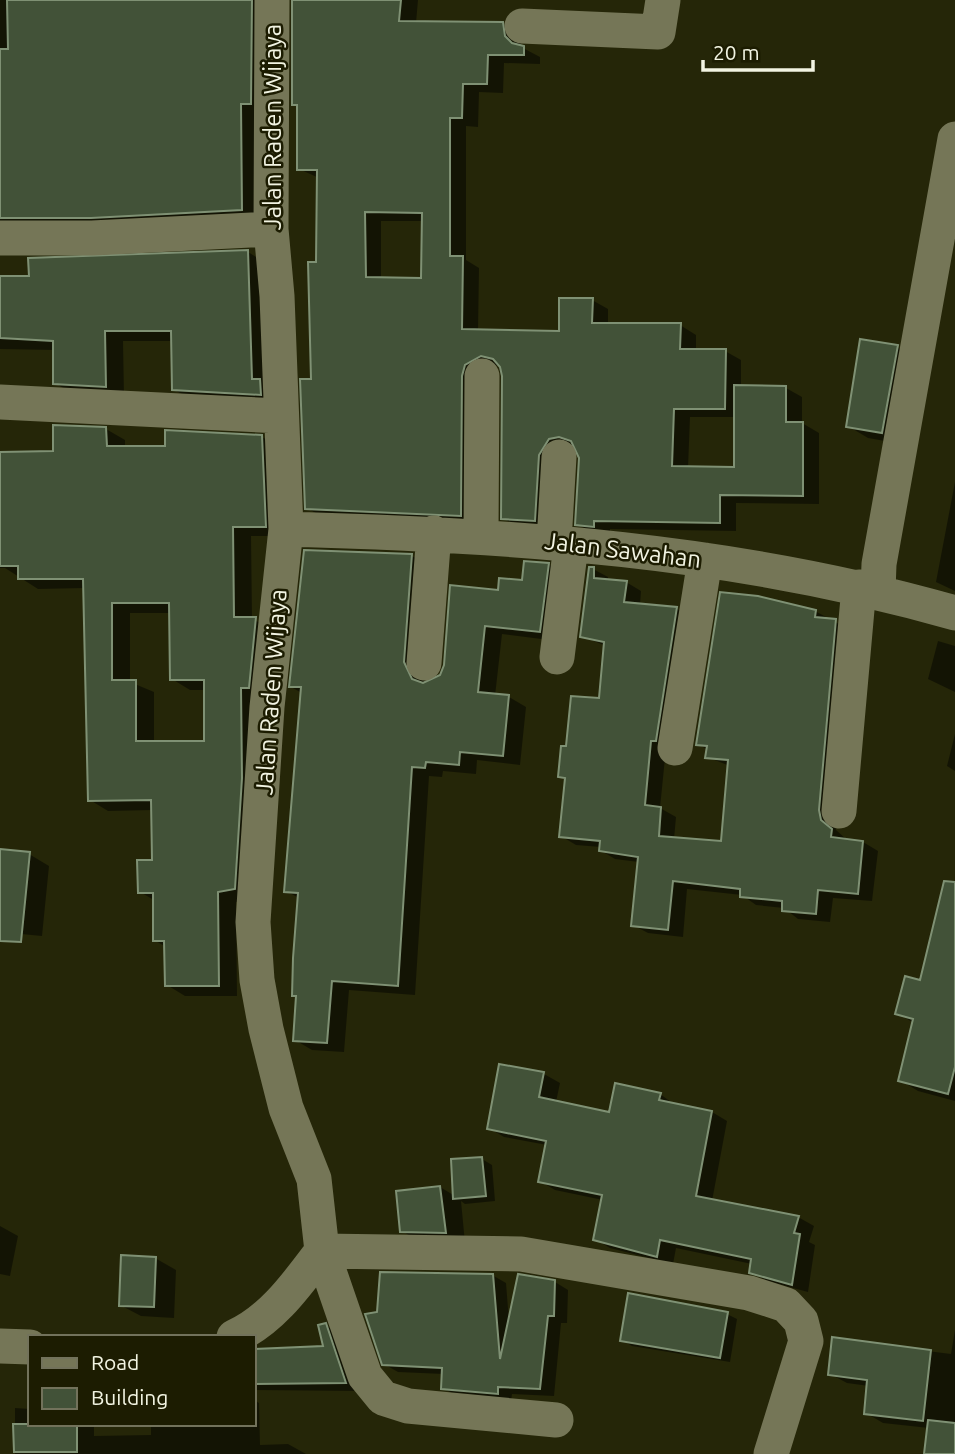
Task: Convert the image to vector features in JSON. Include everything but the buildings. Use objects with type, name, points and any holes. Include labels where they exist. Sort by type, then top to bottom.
[{"type":"street","name":"Jalan Raden Wijaya","points":[[272,0],[271,229],[277,296],[286,529],[267,707],[253,922],[257,980],[266,1029],[286,1108],[314,1179],[322,1251],[365,1376],[383,1398],[408,1406],[556,1420]]},
{"type":"street","points":[[522,26],[659,32],[663,0]]},
{"type":"street","points":[[839,811],[868,589],[879,564],[955,139]]},
{"type":"street","points":[[0,238],[92,238],[271,229]]},
{"type":"street","points":[[481,536],[482,376]]},
{"type":"street","points":[[0,402],[280,416]]},
{"type":"street","points":[[557,657],[563,544],[559,457]]},
{"type":"street","name":"Jalan Sawahan","points":[[286,529],[481,536],[705,560],[868,589],[955,613]]},
{"type":"street","points":[[424,663],[434,533]]},
{"type":"street","points":[[675,748],[705,560]]},
{"type":"street","points":[[238,1335],[254,1326],[292,1291],[322,1251],[521,1254],[749,1293],[786,1305],[801,1321],[806,1341],[771,1454]]},
{"type":"street","points":[[0,1346],[28,1347]]}]
